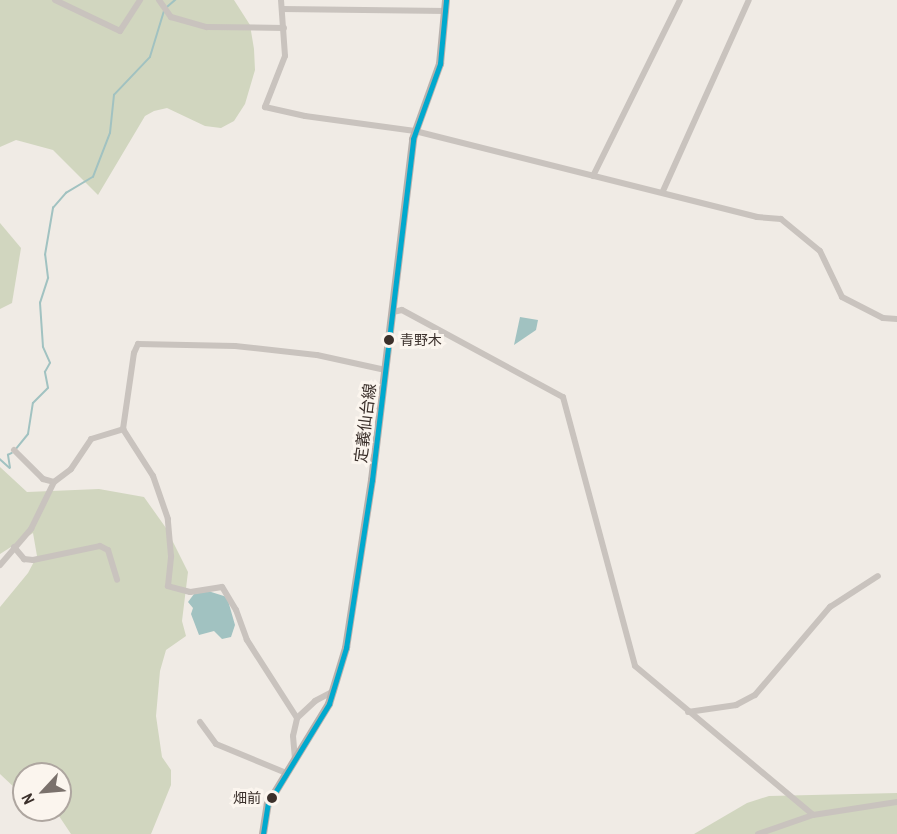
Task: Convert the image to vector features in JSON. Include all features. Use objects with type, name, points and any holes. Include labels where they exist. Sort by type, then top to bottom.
[{"type":"main road","name":"定義仙台線","points":[[263,834],[268,804],[334,691],[346,648],[365,537],[415,131],[440,64],[446,0]]},
{"type":"street","points":[[55,0],[120,30],[140,0]]},
{"type":"street","points":[[159,0],[171,17],[207,27],[284,28]]},
{"type":"street","points":[[281,0],[285,56],[265,106],[305,116],[415,131],[788,223],[820,250],[842,297],[883,318],[897,319]]},
{"type":"street","points":[[593,176],[680,0]]},
{"type":"street","points":[[663,191],[749,0]]},
{"type":"street","points":[[282,9],[446,11]]},
{"type":"street","points":[[393,312],[402,310],[563,397],[635,666],[813,815]]},
{"type":"street","points":[[297,718],[247,640],[236,610],[222,587],[190,592],[168,586],[171,549],[168,519],[153,476],[123,429],[138,344],[247,347],[317,355],[385,370]]},
{"type":"street","points":[[0,565],[31,529],[54,482],[71,469],[91,439],[123,429]]},
{"type":"street","points":[[14,450],[43,479],[54,482]]},
{"type":"street","points":[[14,547],[24,559],[33,560],[100,546],[108,550],[117,580]]},
{"type":"street","points":[[688,712],[736,705],[755,695],[831,606],[878,576]]},
{"type":"street","points":[[295,759],[293,736],[297,718],[315,701],[334,691]]},
{"type":"street","points":[[200,722],[216,744],[286,773]]},
{"type":"street","points":[[758,834],[813,815],[897,802]]},
{"type":"green space","points":[[0,0],[234,0],[250,25],[254,49],[255,70],[245,104],[234,121],[221,128],[205,126],[167,108],[145,116],[98,195],[53,150],[16,140],[0,147]]},
{"type":"green space","points":[[0,223],[21,248],[12,303],[0,309]]},
{"type":"green space","points":[[0,467],[27,492],[99,489],[144,497],[166,528],[188,572],[182,621],[186,636],[166,650],[160,671],[156,716],[162,757],[171,770],[171,785],[151,834],[71,834],[63,822],[72,822],[72,762],[12,762],[12,785],[0,774],[0,607],[28,573],[37,556],[33,533],[0,554]]},
{"type":"green space","points":[[897,793],[897,834],[694,834],[747,803],[769,796]]},
{"type":"water","points":[[520,317],[538,320],[536,330],[514,345]]},
{"type":"water","points":[[208,591],[227,597],[235,625],[231,637],[222,639],[214,631],[199,635],[191,614],[193,608],[188,602],[194,594]]},
{"type":"waterway","points":[[167,7],[175,0]]},
{"type":"waterway","points":[[16,449],[28,434],[33,403],[48,388],[45,372],[50,363],[43,347],[40,303],[48,278],[45,255],[53,208],[66,193],[93,177],[110,133],[114,95],[150,57],[164,11]]},
{"type":"waterway","points":[[0,459],[10,468],[8,455],[12,453]]},
{"type":"transit line","points":[[263,834],[268,804],[329,704],[346,648],[372,480],[413,139],[440,64],[446,0]]},
{"type":"place","name":"青野木","points":[[389,340]]},
{"type":"place","name":"畑前","points":[[272,798]]}]
